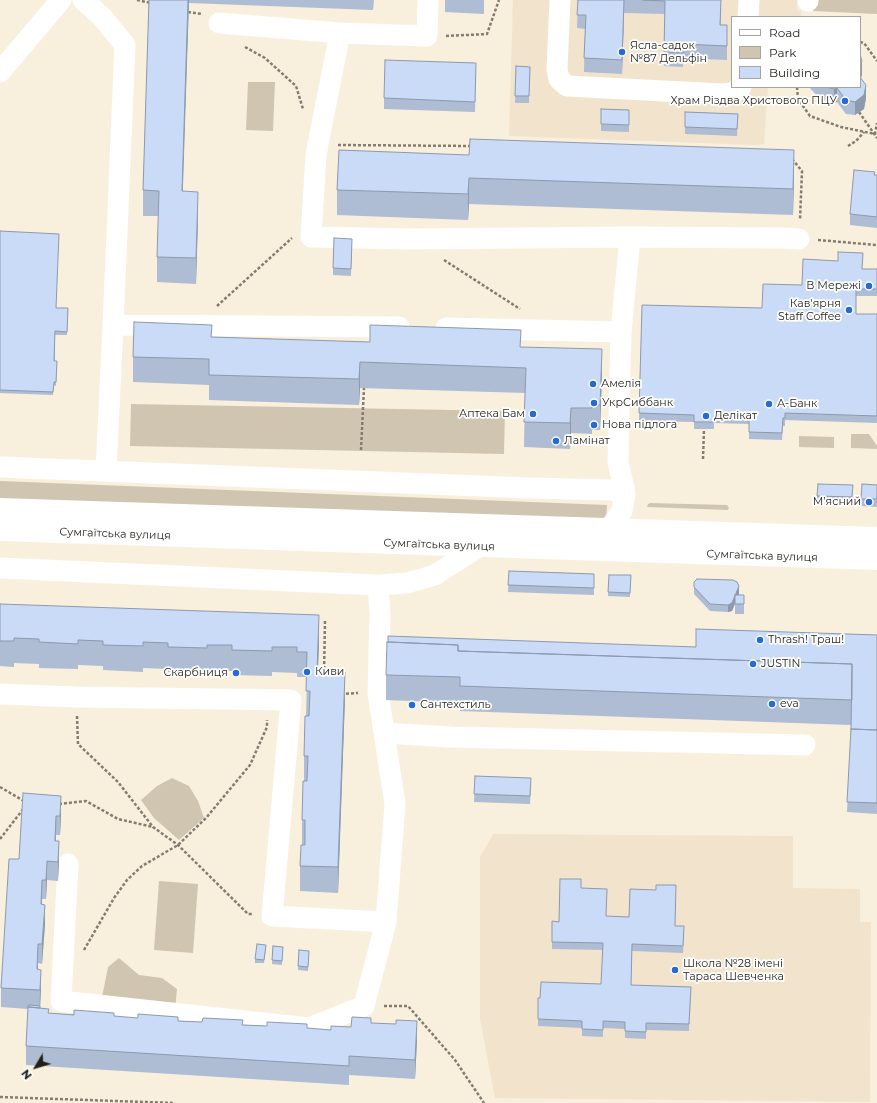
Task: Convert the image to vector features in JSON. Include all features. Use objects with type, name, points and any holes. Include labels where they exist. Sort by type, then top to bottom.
[{"type":"main road","name":"Сумгаїтська вулиця","points":[[0,509],[877,538]]},
{"type":"main road","name":"Сумгаїтська вулиця","points":[[0,530],[877,559]]},
{"type":"street","points":[[2,66],[61,0]]},
{"type":"street","points":[[84,0],[102,16],[126,45],[106,471]]},
{"type":"street","points":[[219,23],[340,33],[427,36],[428,0]]},
{"type":"street","points":[[560,0],[557,69],[559,79],[567,86],[722,94],[733,93],[740,88]]},
{"type":"street","points":[[748,16],[749,0]]},
{"type":"street","points":[[340,33],[316,154],[311,237],[411,239],[630,237],[799,239]]},
{"type":"street","points":[[609,529],[622,511],[625,493],[618,462],[621,332],[630,237]]},
{"type":"street","points":[[112,325],[425,328],[621,332]]},
{"type":"street","points":[[0,467],[612,490],[625,493]]},
{"type":"street","points":[[0,568],[378,585],[406,583],[435,575],[480,546]]},
{"type":"street","points":[[68,864],[61,1001],[309,1028],[364,1006],[386,922],[395,804],[378,692],[380,614],[378,585]]},
{"type":"street","points":[[0,694],[76,697],[291,700],[272,916],[386,922]]},
{"type":"street","points":[[384,733],[450,737],[805,745]]},
{"type":"path","points":[[137,0],[156,5]]},
{"type":"path","points":[[427,36],[487,34],[499,0]]},
{"type":"path","points":[[188,12],[205,14],[219,23]]},
{"type":"path","points":[[861,42],[864,43],[877,61]]},
{"type":"path","points":[[245,46],[265,58],[296,86],[308,124],[318,144],[475,146]]},
{"type":"path","points":[[797,88],[798,98],[810,116],[841,127],[876,136]]},
{"type":"path","points":[[859,112],[876,136]]},
{"type":"path","points":[[876,136],[877,123]]},
{"type":"path","points":[[848,146],[856,141],[864,132]]},
{"type":"path","points":[[788,157],[794,161],[802,172],[799,239],[877,245]]},
{"type":"path","points":[[194,326],[294,236]]},
{"type":"path","points":[[438,256],[525,312]]},
{"type":"path","points":[[361,450],[364,388]]},
{"type":"path","points":[[703,459],[704,429]]},
{"type":"path","points":[[324,679],[325,621]]},
{"type":"path","points":[[339,694],[378,692]]},
{"type":"path","points":[[76,697],[78,744],[118,782],[154,827],[178,845],[248,914],[272,916]]},
{"type":"path","points":[[84,951],[126,880],[142,866],[178,845],[206,818],[250,766],[267,728],[267,699]]},
{"type":"path","points":[[0,787],[28,804],[20,812],[0,839]]},
{"type":"path","points":[[58,804],[86,801],[118,819],[154,827]]},
{"type":"path","points":[[364,1006],[408,1006],[455,1060],[484,1103]]},
{"type":"path","points":[[0,1097],[174,1103]]},
{"type":"shaded area","name":"Ясла-садок №87 Дельфін","points":[[513,0],[797,0],[797,10],[801,11],[801,16],[731,16],[731,88],[768,88],[764,144],[757,145],[509,136]]},
{"type":"shaded area","name":"Школа №28 імені Тараса Шевченка","points":[[493,834],[793,836],[793,888],[860,889],[860,922],[871,922],[870,1102],[495,1098],[480,1019],[480,857]]},
{"type":"green space","points":[[813,0],[877,0],[877,14],[813,11]]},
{"type":"green space","points":[[248,82],[275,82],[273,131],[246,130]]},
{"type":"green space","points":[[131,404],[505,411],[504,454],[130,446]]},
{"type":"green space","points":[[851,434],[869,434],[877,446],[877,449],[851,448]]},
{"type":"green space","points":[[799,436],[834,437],[834,448],[799,447]]},
{"type":"green space","points":[[0,481],[607,505],[606,523],[0,499]]},
{"type":"green space","points":[[650,503],[727,505],[729,508],[728,510],[647,507]]},
{"type":"green space","points":[[172,778],[189,786],[198,801],[204,818],[179,840],[154,818],[141,800],[157,786]]},
{"type":"green space","points":[[159,881],[198,884],[193,953],[154,950]]},
{"type":"green space","points":[[119,958],[139,975],[162,978],[177,989],[175,1009],[101,1002],[108,967]]},
{"type":"building","points":[[149,0],[188,0],[182,191],[198,192],[196,258],[157,257],[159,191],[143,190]]},
{"type":"building","points":[[578,0],[624,0],[622,60],[584,58],[586,15],[577,15]]},
{"type":"building","points":[[643,0],[721,0],[720,25],[727,25],[727,46],[683,44],[683,53],[664,52],[665,1]]},
{"type":"building","points":[[385,60],[476,63],[475,102],[384,98]]},
{"type":"building","points":[[516,66],[530,67],[529,96],[515,96]]},
{"type":"building","points":[[861,78],[866,85],[864,95],[855,102],[846,100],[837,88],[861,88]]},
{"type":"building","points":[[601,109],[629,110],[629,125],[601,124]]},
{"type":"building","points":[[685,112],[738,114],[737,129],[685,127]]},
{"type":"building","points":[[470,139],[794,150],[793,189],[469,178],[468,194],[337,190],[339,150],[469,155]]},
{"type":"building","points":[[854,170],[875,172],[874,175],[877,175],[877,217],[850,214]]},
{"type":"building","points":[[0,231],[59,234],[56,308],[68,308],[67,332],[55,331],[54,361],[57,361],[56,382],[54,382],[53,392],[0,390]]},
{"type":"building","points":[[334,238],[352,239],[351,269],[333,268]]},
{"type":"building","points":[[838,252],[863,253],[862,269],[877,269],[877,289],[856,289],[856,314],[877,314],[877,416],[785,413],[785,418],[783,418],[782,433],[749,432],[749,417],[714,416],[714,422],[694,422],[694,415],[639,413],[642,305],[762,308],[763,284],[802,285],[803,259],[838,261]]},
{"type":"building","points":[[134,322],[212,325],[211,337],[370,342],[370,325],[521,330],[520,347],[602,349],[600,405],[592,405],[592,408],[571,408],[570,423],[524,422],[526,368],[360,362],[359,379],[209,375],[209,359],[133,357]]},
{"type":"building","points":[[818,484],[853,485],[852,497],[817,496]]},
{"type":"building","points":[[862,484],[877,485],[877,499],[861,499]]},
{"type":"building","points":[[509,571],[594,574],[594,588],[508,585]]},
{"type":"building","points":[[609,575],[631,575],[630,593],[608,592]]},
{"type":"building","points":[[697,579],[733,580],[737,582],[739,586],[732,603],[728,605],[710,604],[694,587],[694,582]]},
{"type":"building","points":[[735,595],[744,595],[744,604],[735,604]]},
{"type":"building","points":[[0,604],[319,615],[317,671],[345,672],[338,867],[300,866],[301,845],[305,845],[305,820],[302,820],[303,781],[307,781],[308,756],[304,756],[305,716],[309,716],[310,691],[306,691],[307,652],[297,652],[297,647],[272,647],[272,651],[232,650],[232,645],[207,645],[207,648],[168,647],[168,643],[143,642],[143,646],[103,645],[103,641],[78,640],[78,644],[39,642],[39,639],[14,638],[14,641],[0,641]]},
{"type":"building","points":[[696,629],[877,635],[877,730],[851,729],[852,664],[458,651],[458,645],[388,642],[388,636],[696,647]]},
{"type":"building","points":[[387,642],[458,645],[458,651],[852,664],[852,700],[460,686],[460,677],[386,675]]},
{"type":"building","points":[[851,729],[877,730],[877,803],[847,802]]},
{"type":"building","points":[[475,776],[531,778],[530,796],[474,794]]},
{"type":"building","points":[[23,793],[61,796],[60,816],[56,816],[55,841],[59,841],[58,862],[47,861],[46,880],[42,880],[41,904],[45,905],[42,944],[38,944],[37,969],[41,970],[40,990],[1,988],[9,859],[19,859]]},
{"type":"building","points":[[560,879],[581,879],[581,888],[607,889],[606,916],[629,917],[630,889],[656,890],[656,885],[676,885],[675,926],[684,926],[683,946],[632,944],[631,985],[691,987],[689,1024],[646,1023],[646,1032],[625,1031],[625,1022],[603,1021],[603,1030],[582,1029],[582,1021],[538,1019],[538,998],[540,998],[541,982],[601,984],[603,943],[552,942],[552,921],[559,922]]},
{"type":"building","points":[[257,944],[266,945],[264,960],[255,959]]},
{"type":"building","points":[[273,946],[283,947],[282,961],[272,960]]},
{"type":"building","points":[[299,950],[309,951],[308,967],[298,966]]},
{"type":"building","points":[[29,1005],[40,1006],[40,1008],[29,1007]]},
{"type":"building","points":[[28,1007],[49,1009],[48,1013],[74,1015],[74,1010],[114,1013],[114,1016],[138,1018],[138,1014],[178,1017],[178,1021],[202,1022],[203,1018],[243,1020],[242,1025],[267,1026],[267,1022],[307,1024],[307,1028],[331,1030],[331,1026],[351,1027],[352,1017],[371,1018],[371,1023],[396,1024],[396,1020],[417,1021],[415,1060],[349,1056],[349,1066],[26,1046]]},
{"type":"place","name":"Ясла-садок №87 Дельфін","points":[[622,52]]},
{"type":"place","name":"Храм Різдва Христового ПЦУ","points":[[845,101]]},
{"type":"place","name":"В Мережі","points":[[869,286]]},
{"type":"place","name":"Кав'ярня Staff Coffee","points":[[849,310]]},
{"type":"place","name":"Амелія","points":[[593,384]]},
{"type":"place","name":"УкрСиббанк","points":[[594,403]]},
{"type":"place","name":"А-Банк","points":[[769,404]]},
{"type":"place","name":"Аптека Бам","points":[[533,414]]},
{"type":"place","name":"Делікат","points":[[706,416]]},
{"type":"place","name":"Нова підлога","points":[[594,425]]},
{"type":"place","name":"Ламінат","points":[[556,441]]},
{"type":"place","name":"М’ясний","points":[[869,502]]},
{"type":"place","name":"Thrash! Траш!","points":[[760,640]]},
{"type":"place","name":"JUSTIN","points":[[753,664]]},
{"type":"place","name":"Киви","points":[[307,672]]},
{"type":"place","name":"Скарбниця","points":[[236,673]]},
{"type":"place","name":"eva","points":[[772,704]]},
{"type":"place","name":"Сантехстиль","points":[[412,705]]},
{"type":"place","name":"Школа №28 імені Тараса Шевченка","points":[[675,970]]}]
